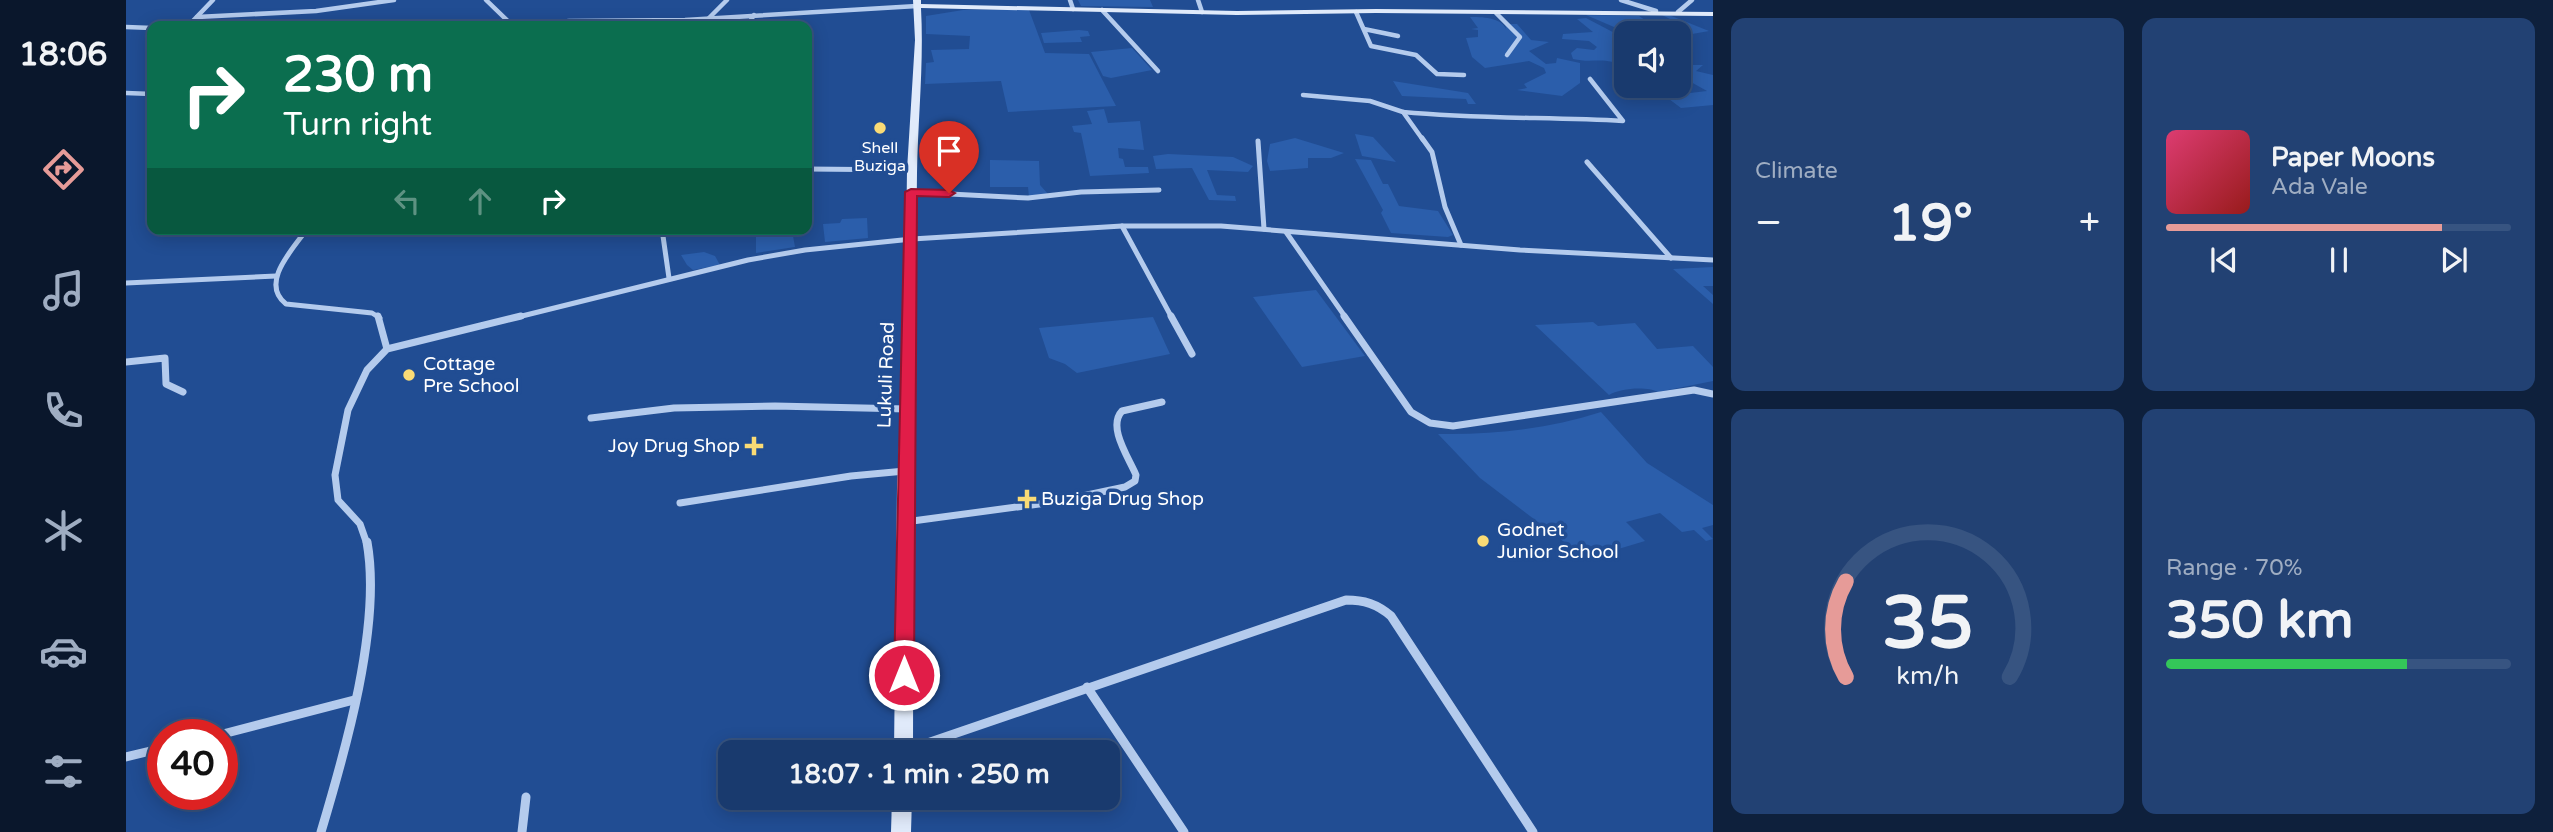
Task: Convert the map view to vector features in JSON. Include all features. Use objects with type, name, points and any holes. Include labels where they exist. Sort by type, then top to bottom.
[{"type":"street","points":[[193,21],[213,0]]},
{"type":"street","points":[[197,17],[304,12],[394,0]]},
{"type":"street","points":[[486,0],[509,21]]},
{"type":"street","points":[[709,18],[727,0]]},
{"type":"street","points":[[1198,0],[1202,12]]},
{"type":"street","points":[[1621,0],[1656,11]]},
{"type":"street","points":[[1678,12],[1692,0]]},
{"type":"street","points":[[569,21],[709,18],[917,3],[1072,5],[1102,10],[1202,12],[1656,11],[1713,14]]},
{"type":"street","name":"Lukuli Road","points":[[903,740],[911,192],[919,40],[917,3]]},
{"type":"street","points":[[1102,10],[1157,71]]},
{"type":"street","points":[[1356,12],[1371,46],[1412,53],[1437,74],[1464,75]]},
{"type":"street","points":[[1496,13],[1520,37],[1507,55]]},
{"type":"street","points":[[750,21],[754,15]]},
{"type":"street","points":[[126,27],[147,28]]},
{"type":"street","points":[[1364,29],[1398,36]]},
{"type":"street","points":[[1303,95],[1370,101],[1403,112],[1459,117],[1536,116],[1623,121],[1590,79]]},
{"type":"street","points":[[126,93],[147,94]]},
{"type":"street","points":[[1403,112],[1432,152],[1445,207],[1461,245]]},
{"type":"street","points":[[1258,141],[1264,229]]},
{"type":"street","points":[[1587,162],[1671,258]]},
{"type":"street","points":[[812,169],[912,170]]},
{"type":"street","points":[[911,192],[1028,198],[1081,192],[1159,190]]},
{"type":"street","points":[[1122,226],[1192,354]]},
{"type":"street","points":[[321,832],[338,779],[355,700],[367,623],[370,572],[363,528],[338,501],[335,483],[350,405],[369,366],[387,349],[669,278],[805,250],[912,239],[1122,226],[1222,226],[1461,245],[1713,260]]},
{"type":"street","points":[[1286,232],[1411,412],[1427,423],[1453,426],[1694,390],[1713,394]]},
{"type":"street","points":[[303,235],[276,276],[274,294],[278,301],[372,313],[380,317],[387,349]]},
{"type":"street","points":[[663,235],[669,278]]},
{"type":"street","points":[[126,283],[276,276]]},
{"type":"street","points":[[126,362],[165,358],[166,384],[183,392]]},
{"type":"street","points":[[905,522],[1054,502],[1125,487],[1135,481],[1136,475],[1116,428],[1118,415],[1122,411],[1163,402]]},
{"type":"street","points":[[591,418],[674,408],[775,406],[907,409]]},
{"type":"street","points":[[680,503],[851,476],[906,471]]},
{"type":"street","points":[[937,740],[1346,600],[1374,602],[1391,616],[1533,832]]},
{"type":"street","points":[[1087,687],[1184,832]]},
{"type":"street","points":[[238,730],[355,700]]},
{"type":"street","points":[[126,757],[147,752]]},
{"type":"street","points":[[522,832],[526,797]]},
{"type":"street","points":[[901,832],[902,810]]},
{"type":"shaded area","points":[[1078,0],[1150,0],[1153,7],[1081,6]]},
{"type":"shaded area","points":[[963,10],[1029,10],[1045,53],[1089,54],[1116,106],[1008,112],[1001,81],[925,84],[926,63],[934,62],[931,50],[969,49],[970,36],[926,34],[926,16]]},
{"type":"shaded area","points":[[1586,15],[1639,16],[1646,21],[1614,21],[1614,27]]},
{"type":"shaded area","points":[[1662,15],[1684,21],[1674,21]]},
{"type":"shaded area","points":[[1470,17],[1495,20],[1506,29],[1505,24],[1517,24],[1531,40],[1549,42],[1529,51],[1546,64],[1556,63],[1557,58],[1580,63],[1580,83],[1562,96],[1517,90],[1527,88],[1524,84],[1546,73],[1544,68],[1529,61],[1485,68],[1472,57],[1466,38],[1478,37],[1478,30],[1471,29],[1478,28]]},
{"type":"shaded area","points":[[1586,18],[1614,33],[1614,63],[1573,59],[1571,53],[1577,48],[1594,50],[1597,47],[1589,41],[1562,39],[1563,34],[1593,32],[1577,19]]},
{"type":"shaded area","points":[[1691,24],[1709,31],[1691,34]]},
{"type":"shaded area","points":[[1088,31],[1090,36],[1080,37],[1082,42],[1044,43],[1041,33]]},
{"type":"shaded area","points":[[1132,48],[1152,70],[1111,78],[1103,76],[1091,52]]},
{"type":"shaded area","points":[[1691,65],[1703,65],[1696,71],[1713,75],[1713,105],[1681,108],[1668,98],[1691,98],[1691,93],[1707,91],[1691,82]]},
{"type":"shaded area","points":[[1393,81],[1468,93],[1476,104],[1468,104],[1466,99],[1402,96]]},
{"type":"shaded area","points":[[1104,109],[1108,123],[1140,121],[1144,150],[1118,148],[1119,158],[1123,159],[1125,167],[1148,167],[1149,173],[1090,176],[1081,133],[1074,132],[1072,126],[1092,124],[1087,111]]},
{"type":"shaded area","points":[[1355,134],[1373,137],[1396,162],[1362,156]]},
{"type":"shaded area","points":[[1295,138],[1344,153],[1331,158],[1308,158],[1308,168],[1270,171],[1267,161],[1270,144]]},
{"type":"shaded area","points":[[1168,154],[1233,157],[1253,166],[1248,172],[1207,170],[1217,195],[1235,196],[1236,201],[1209,200],[1192,168],[1156,169],[1153,156]]},
{"type":"shaded area","points":[[1355,159],[1371,160],[1383,184],[1388,184],[1399,206],[1438,211],[1453,235],[1448,237],[1391,233],[1381,213],[1383,210]]},
{"type":"shaded area","points":[[990,160],[1039,161],[1040,185],[1048,194],[1029,197],[1028,187],[990,187]]},
{"type":"shaded area","points":[[867,218],[868,238],[825,242],[823,224],[840,223],[842,219]]},
{"type":"shaded area","points":[[756,235],[802,235],[793,236],[795,247],[756,253]]},
{"type":"shaded area","points":[[704,252],[715,256],[720,265],[693,270],[681,255]]},
{"type":"shaded area","points":[[1713,267],[1713,286],[1703,286],[1713,295],[1713,304],[1673,269]]},
{"type":"shaded area","points":[[1316,290],[1365,356],[1302,367],[1253,297]]},
{"type":"shaded area","points":[[1153,317],[1170,354],[1077,373],[1065,364],[1049,358],[1039,328]]},
{"type":"shaded area","points":[[1593,322],[1598,326],[1635,323],[1657,349],[1693,346],[1713,367],[1713,381],[1658,392],[1634,389],[1609,395],[1535,325]]},
{"type":"shaded area","points":[[1601,412],[1647,463],[1713,505],[1713,525],[1702,528],[1713,539],[1706,541],[1694,530],[1682,532],[1660,513],[1626,522],[1645,541],[1595,556],[1580,554],[1480,478],[1438,434],[1521,430]]},
{"type":"place","name":"Shell Buziga","points":[[880,128]]},
{"type":"place","name":"Cottage Pre School","points":[[409,375]]},
{"type":"place","name":"Joy Drug Shop","points":[[754,446]]},
{"type":"place","name":"Buziga Drug Shop","points":[[1027,499]]},
{"type":"place","name":"Godnet Junior School","points":[[1483,541]]},
{"type":"route","points":[[904,675],[911,192],[949,193]]}]
